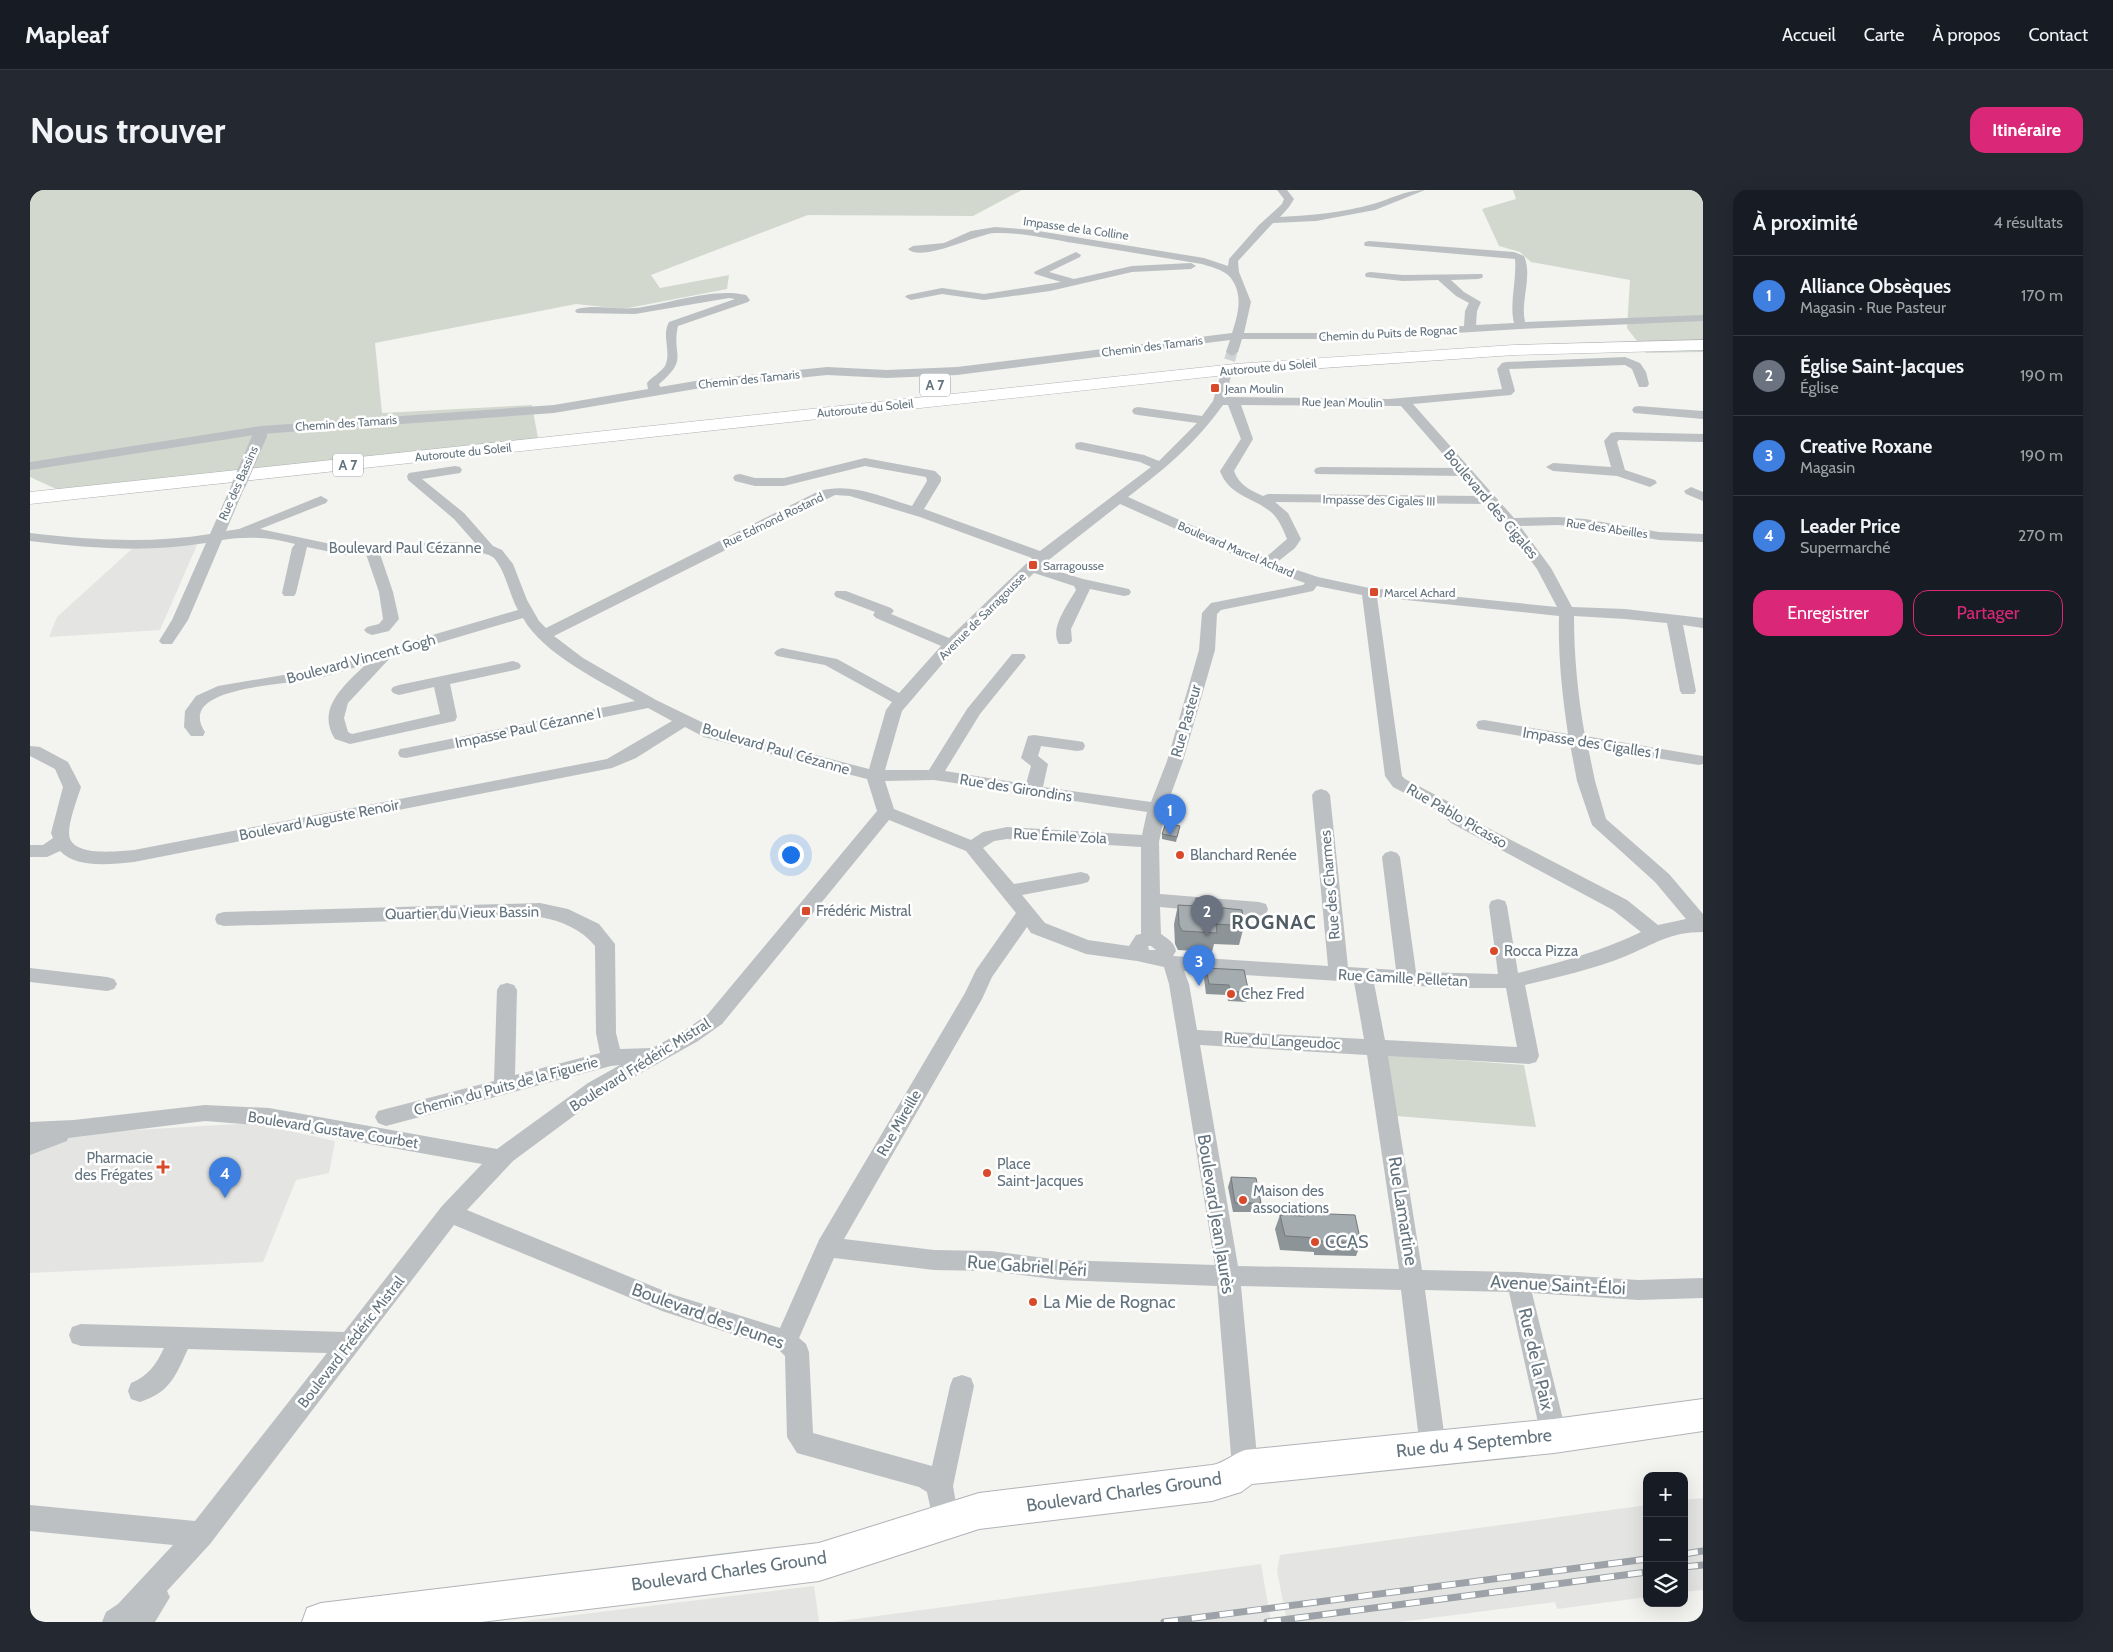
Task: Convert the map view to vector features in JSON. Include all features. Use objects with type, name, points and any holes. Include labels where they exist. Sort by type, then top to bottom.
[{"type":"highway","name":"Autoroute du Soleil","points":[[30,498],[167,476],[874,391],[1215,358],[1500,338],[1703,332]]},
{"type":"highway","name":"Autoroute du Soleil","points":[[30,483],[167,476],[1225,370],[1514,350],[1703,344]]},
{"type":"highway","points":[[30,479],[167,476]]},
{"type":"highway","points":[[30,504],[167,476]]},
{"type":"street","points":[[1232,352],[1245,304],[1243,294],[1232,268],[1233,261],[1286,205],[1289,199],[1282,190]]},
{"type":"street","points":[[1272,220],[1316,218],[1375,207],[1420,190]]},
{"type":"street","name":"Impasse de la Colline","points":[[913,249],[946,246],[975,233],[995,230],[1051,236],[1204,261],[1222,267],[1235,275]]},
{"type":"street","points":[[1369,244],[1514,255],[1520,258],[1522,273],[1518,321],[1520,326]]},
{"type":"street","points":[[1073,282],[1039,272],[1076,255]]},
{"type":"street","points":[[911,296],[942,291],[984,297],[1073,282],[1132,269],[1188,267],[1204,261]]},
{"type":"street","points":[[1370,275],[1442,278],[1478,276]]},
{"type":"street","name":"Chemin du Puits de Rognac","points":[[1236,336],[1352,336],[1470,329],[1471,311],[1475,302],[1460,294],[1442,278]]},
{"type":"street","points":[[581,311],[602,309],[618,312],[636,311],[729,295],[742,297],[744,300],[732,305],[674,324],[671,329],[673,354],[671,366],[653,383],[655,391]]},
{"type":"street","points":[[1470,329],[1703,318]]},
{"type":"street","name":"Chemin des Tamaris","points":[[30,466],[304,426],[554,409],[701,384],[827,371],[887,374],[957,371],[1236,336]]},
{"type":"street","name":"Rue Jean Moulin","points":[[1226,401],[1404,402],[1507,392],[1509,391],[1503,369],[1506,366],[1630,361],[1639,368],[1643,384]]},
{"type":"street","name":"Avenue de Sarragousse","points":[[875,776],[894,710],[901,701],[951,645],[1042,556],[1160,466],[1194,434],[1226,401],[1225,376]]},
{"type":"street","points":[[1226,401],[1247,439],[1227,471],[1228,475],[1236,486],[1273,506],[1291,529],[1294,539],[1266,564]]},
{"type":"street","name":"Boulevard des Cigales","points":[[1404,402],[1510,522],[1544,568],[1567,612],[1567,656],[1571,702],[1586,781],[1598,821],[1662,878],[1702,926]]},
{"type":"street","points":[[1638,410],[1703,415]]},
{"type":"street","points":[[1138,411],[1206,420]]},
{"type":"street","name":"Rue des Bassins","points":[[167,641],[180,620],[261,433]]},
{"type":"street","points":[[1619,472],[1610,441],[1616,436],[1703,438]]},
{"type":"street","points":[[1081,446],[1144,459],[1160,466]]},
{"type":"street","points":[[740,478],[756,484],[783,484],[855,463],[865,462],[930,474],[934,477],[934,481],[916,512]]},
{"type":"street","points":[[1553,468],[1619,472],[1650,483]]},
{"type":"street","points":[[455,470],[414,476],[415,480],[459,516],[488,549]]},
{"type":"street","points":[[1321,471],[1467,472]]},
{"type":"street","name":"Rue Edmond Rostand","points":[[544,634],[824,494],[835,491],[851,492],[916,512],[1042,556]]},
{"type":"street","name":"Boulevard Marcel Achard","points":[[1118,498],[1266,564],[1314,581],[1369,592],[1567,612],[1625,614],[1703,624]]},
{"type":"street","name":"Impasse des Cigales III","points":[[1268,498],[1491,500]]},
{"type":"street","points":[[239,532],[321,500]]},
{"type":"street","name":"Rue des Abeilles","points":[[1510,522],[1576,522],[1659,536],[1703,538]]},
{"type":"street","name":"Boulevard Paul Cézanne","points":[[30,537],[81,543],[140,544],[187,542],[239,532],[260,533],[345,551],[453,546],[488,549],[497,553],[506,564],[527,612],[533,623],[544,634],[577,661],[650,704],[710,733],[875,776]]},
{"type":"street","points":[[288,593],[299,548],[303,542]]},
{"type":"street","points":[[372,550],[386,592],[391,619],[384,628],[372,630]]},
{"type":"street","points":[[1030,567],[1080,583],[1124,592]]},
{"type":"street","name":"Rue Pasteur","points":[[1156,953],[1150,900],[1150,842],[1157,808],[1175,761],[1207,650],[1210,613],[1216,606],[1308,588],[1314,581]]},
{"type":"street","points":[[1064,641],[1063,629],[1083,590],[1080,583]]},
{"type":"street","name":"Rue Pablo Picasso","points":[[1369,592],[1394,776],[1399,783],[1444,806],[1457,819],[1620,905],[1648,936]]},
{"type":"street","points":[[841,594],[886,611],[881,615],[951,645]]},
{"type":"street","name":"Boulevard Vincent Gogh","points":[[198,732],[192,727],[193,711],[202,699],[224,689],[315,674],[527,612]]},
{"type":"street","points":[[1674,620],[1688,691]]},
{"type":"street","points":[[386,653],[341,700],[336,709],[336,723],[341,735],[350,739],[449,717],[441,681]]},
{"type":"street","points":[[782,653],[831,662],[901,701]]},
{"type":"street","points":[[934,775],[973,712],[1018,657]]},
{"type":"street","points":[[400,690],[513,666]]},
{"type":"street","name":"Impasse Paul Cézanne I","points":[[406,753],[650,704]]},
{"type":"street","name":"Boulevard Auguste Renoir","points":[[61,841],[68,850],[86,857],[134,856],[612,763],[683,721]]},
{"type":"street","name":"Impasse des Cigalles 1","points":[[1484,725],[1699,760]]},
{"type":"street","points":[[1033,791],[1040,764],[1029,758],[1034,740],[1077,746]]},
{"type":"street","points":[[30,751],[34,751],[62,766],[72,787],[60,833],[61,841],[47,851],[30,851]]},
{"type":"street","name":"Rue des Girondins","points":[[875,776],[934,775],[1157,808]]},
{"type":"street","points":[[875,776],[886,812],[972,847]]},
{"type":"street","name":"Rue des Charmes","points":[[1321,795],[1339,974]]},
{"type":"street","name":"Boulevard Frédéric Mistral","points":[[139,1622],[196,1540],[450,1213],[501,1159],[595,1089],[691,1036],[715,1019],[886,812]]},
{"type":"street","name":"Rue Émile Zola","points":[[972,847],[989,836],[1007,833],[1080,836],[1150,842]]},
{"type":"street","name":"Rue Camille Pelletan","points":[[972,847],[1038,928],[1079,945],[1339,974],[1468,982],[1514,981],[1566,968],[1618,951],[1648,936],[1690,925],[1702,926]]},
{"type":"street","points":[[1391,856],[1407,978]]},
{"type":"street","points":[[1009,891],[1081,878]]},
{"type":"street","points":[[1150,900],[1259,909]]},
{"type":"street","points":[[1376,1046],[1529,1056],[1514,981],[1508,974],[1498,906]]},
{"type":"street","name":"Quartier du Vieux Bassin","points":[[224,918],[540,910],[561,914],[592,929],[605,944],[606,1033],[611,1058]]},
{"type":"street","name":"Rue Mireille","points":[[786,1341],[827,1247],[975,994],[983,975],[1026,913]]},
{"type":"street","name":"Boulevard Jean Jaurès","points":[[1156,953],[1179,984],[1228,1276],[1245,1467]]},
{"type":"street","points":[[30,975],[107,984]]},
{"type":"street","name":"Rue Lamartine","points":[[1363,976],[1413,1279],[1433,1448]]},
{"type":"street","points":[[504,1086],[508,990]]},
{"type":"street","name":"Rue du Langeudoc","points":[[1188,1037],[1376,1046]]},
{"type":"street","name":"Chemin du Puits de la Figuerie","points":[[386,1117],[611,1058],[656,1055]]},
{"type":"street","name":"Boulevard Gustave Courbet","points":[[30,1131],[74,1129],[206,1113],[269,1117],[501,1159]]},
{"type":"street","points":[[30,1118],[60,1118],[97,1125]]},
{"type":"street","name":"Boulevard Gustave Courbet","points":[[30,1146],[74,1129]]},
{"type":"street","name":"Boulevard des Jeunes","points":[[450,1213],[670,1304],[786,1341],[797,1352],[799,1427],[800,1437],[806,1444],[926,1476],[943,1503]]},
{"type":"street","name":"Rue Gabriel Péri","points":[[827,1247],[934,1260],[991,1261],[1060,1270],[1228,1276],[1413,1279]]},
{"type":"street","name":"Avenue Saint-Éloi","points":[[1413,1279],[1518,1282],[1638,1290],[1703,1288]]},
{"type":"street","name":"Rue de la Paix","points":[[1518,1282],[1554,1436]]},
{"type":"street","points":[[81,1335],[350,1343]]},
{"type":"street","points":[[140,1391],[147,1390],[157,1383],[180,1338]]},
{"type":"street","points":[[943,1503],[962,1386]]},
{"type":"street","name":"Rue du 4 Septembre","points":[[1245,1467],[1554,1436],[1703,1415]]},
{"type":"street","name":"Boulevard Charles Ground","points":[[321,1622],[819,1562],[943,1503],[979,1511],[1228,1480],[1245,1467]]},
{"type":"street","points":[[30,1518],[196,1540]]},
{"type":"street","name":"Boulevard Frédéric Mistral","points":[[116,1622],[128,1614],[196,1540]]},
{"type":"shaded area","points":[[30,190],[1022,190],[973,216],[808,215],[651,275],[660,288],[729,275],[727,289],[623,309],[576,304],[375,343],[382,413],[532,405],[540,449],[305,474],[67,494],[30,477]]},
{"type":"shaded area","points":[[1513,190],[1703,190],[1703,352],[1646,353],[1627,328],[1630,280],[1531,262],[1520,252],[1499,246],[1482,209],[1516,199]]},
{"type":"shaded area","points":[[197,545],[160,630],[49,637],[57,617],[134,547]]},
{"type":"shaded area","points":[[1386,1055],[1524,1065],[1536,1127],[1396,1116]]},
{"type":"shaded area","points":[[253,1123],[335,1141],[329,1173],[296,1180],[263,1262],[30,1273],[30,1147],[86,1133]]},
{"type":"shaded area","points":[[1703,1498],[1703,1590],[1688,1592],[1688,1517],[1688,1500]]},
{"type":"shaded area","points":[[1643,1506],[1643,1598],[1557,1609],[1555,1602],[1400,1622],[1287,1622],[1277,1571],[1280,1555]]},
{"type":"shaded area","points":[[1261,1564],[1271,1622],[833,1622]]},
{"type":"shaded area","points":[[814,1586],[819,1622],[518,1622]]},
{"type":"building","points":[[1166,823],[1180,826],[1177,837],[1162,834]]},
{"type":"building","points":[[1196,898],[1213,899],[1214,907],[1242,910],[1244,926],[1216,924],[1217,933],[1182,931],[1179,925],[1178,905],[1196,906]]},
{"type":"building","points":[[1206,968],[1244,970],[1249,993],[1230,991],[1229,985],[1209,984]]},
{"type":"building","points":[[1231,1177],[1256,1178],[1261,1203],[1235,1203]]},
{"type":"building","points":[[1304,1213],[1355,1215],[1361,1243],[1319,1241],[1319,1238],[1285,1236],[1280,1215],[1304,1216]]},
{"type":"tunnel","points":[[1225,376],[1232,352]]},
{"type":"railway","points":[[1688,1553],[1703,1551]]},
{"type":"railway","points":[[1164,1622],[1643,1560]]},
{"type":"railway","points":[[1688,1567],[1703,1565]]},
{"type":"railway","points":[[1267,1622],[1643,1573]]},
{"type":"place","name":"Jean Moulin","points":[[1215,388]]},
{"type":"place","name":"Sarragousse","points":[[1033,565]]},
{"type":"place","name":"Marcel Achard","points":[[1374,592]]},
{"type":"place","name":"Alliance Obsèques","points":[[1170,835]]},
{"type":"place","name":"Blanchard Renée","points":[[1180,855]]},
{"type":"place","name":"Frédéric Mistral","points":[[806,911]]},
{"type":"place","name":"Église Saint-Jacques","points":[[1207,936]]},
{"type":"place","name":"Rocca Pizza","points":[[1494,951]]},
{"type":"place","name":"Creative Roxane","points":[[1199,986]]},
{"type":"place","name":"Chez Fred","points":[[1231,994]]},
{"type":"place","name":"Pharmacie des Frégates","points":[[163,1167]]},
{"type":"place","name":"Place Saint-Jacques","points":[[987,1173]]},
{"type":"place","name":"Leader Price","points":[[225,1198]]},
{"type":"place","name":"Maison des associations","points":[[1243,1200]]},
{"type":"place","name":"CCAS","points":[[1315,1242]]},
{"type":"place","name":"La Mie de Rognac","points":[[1033,1302]]},
{"type":"district","name":"ROGNAC","points":[[1274,922]]}]
